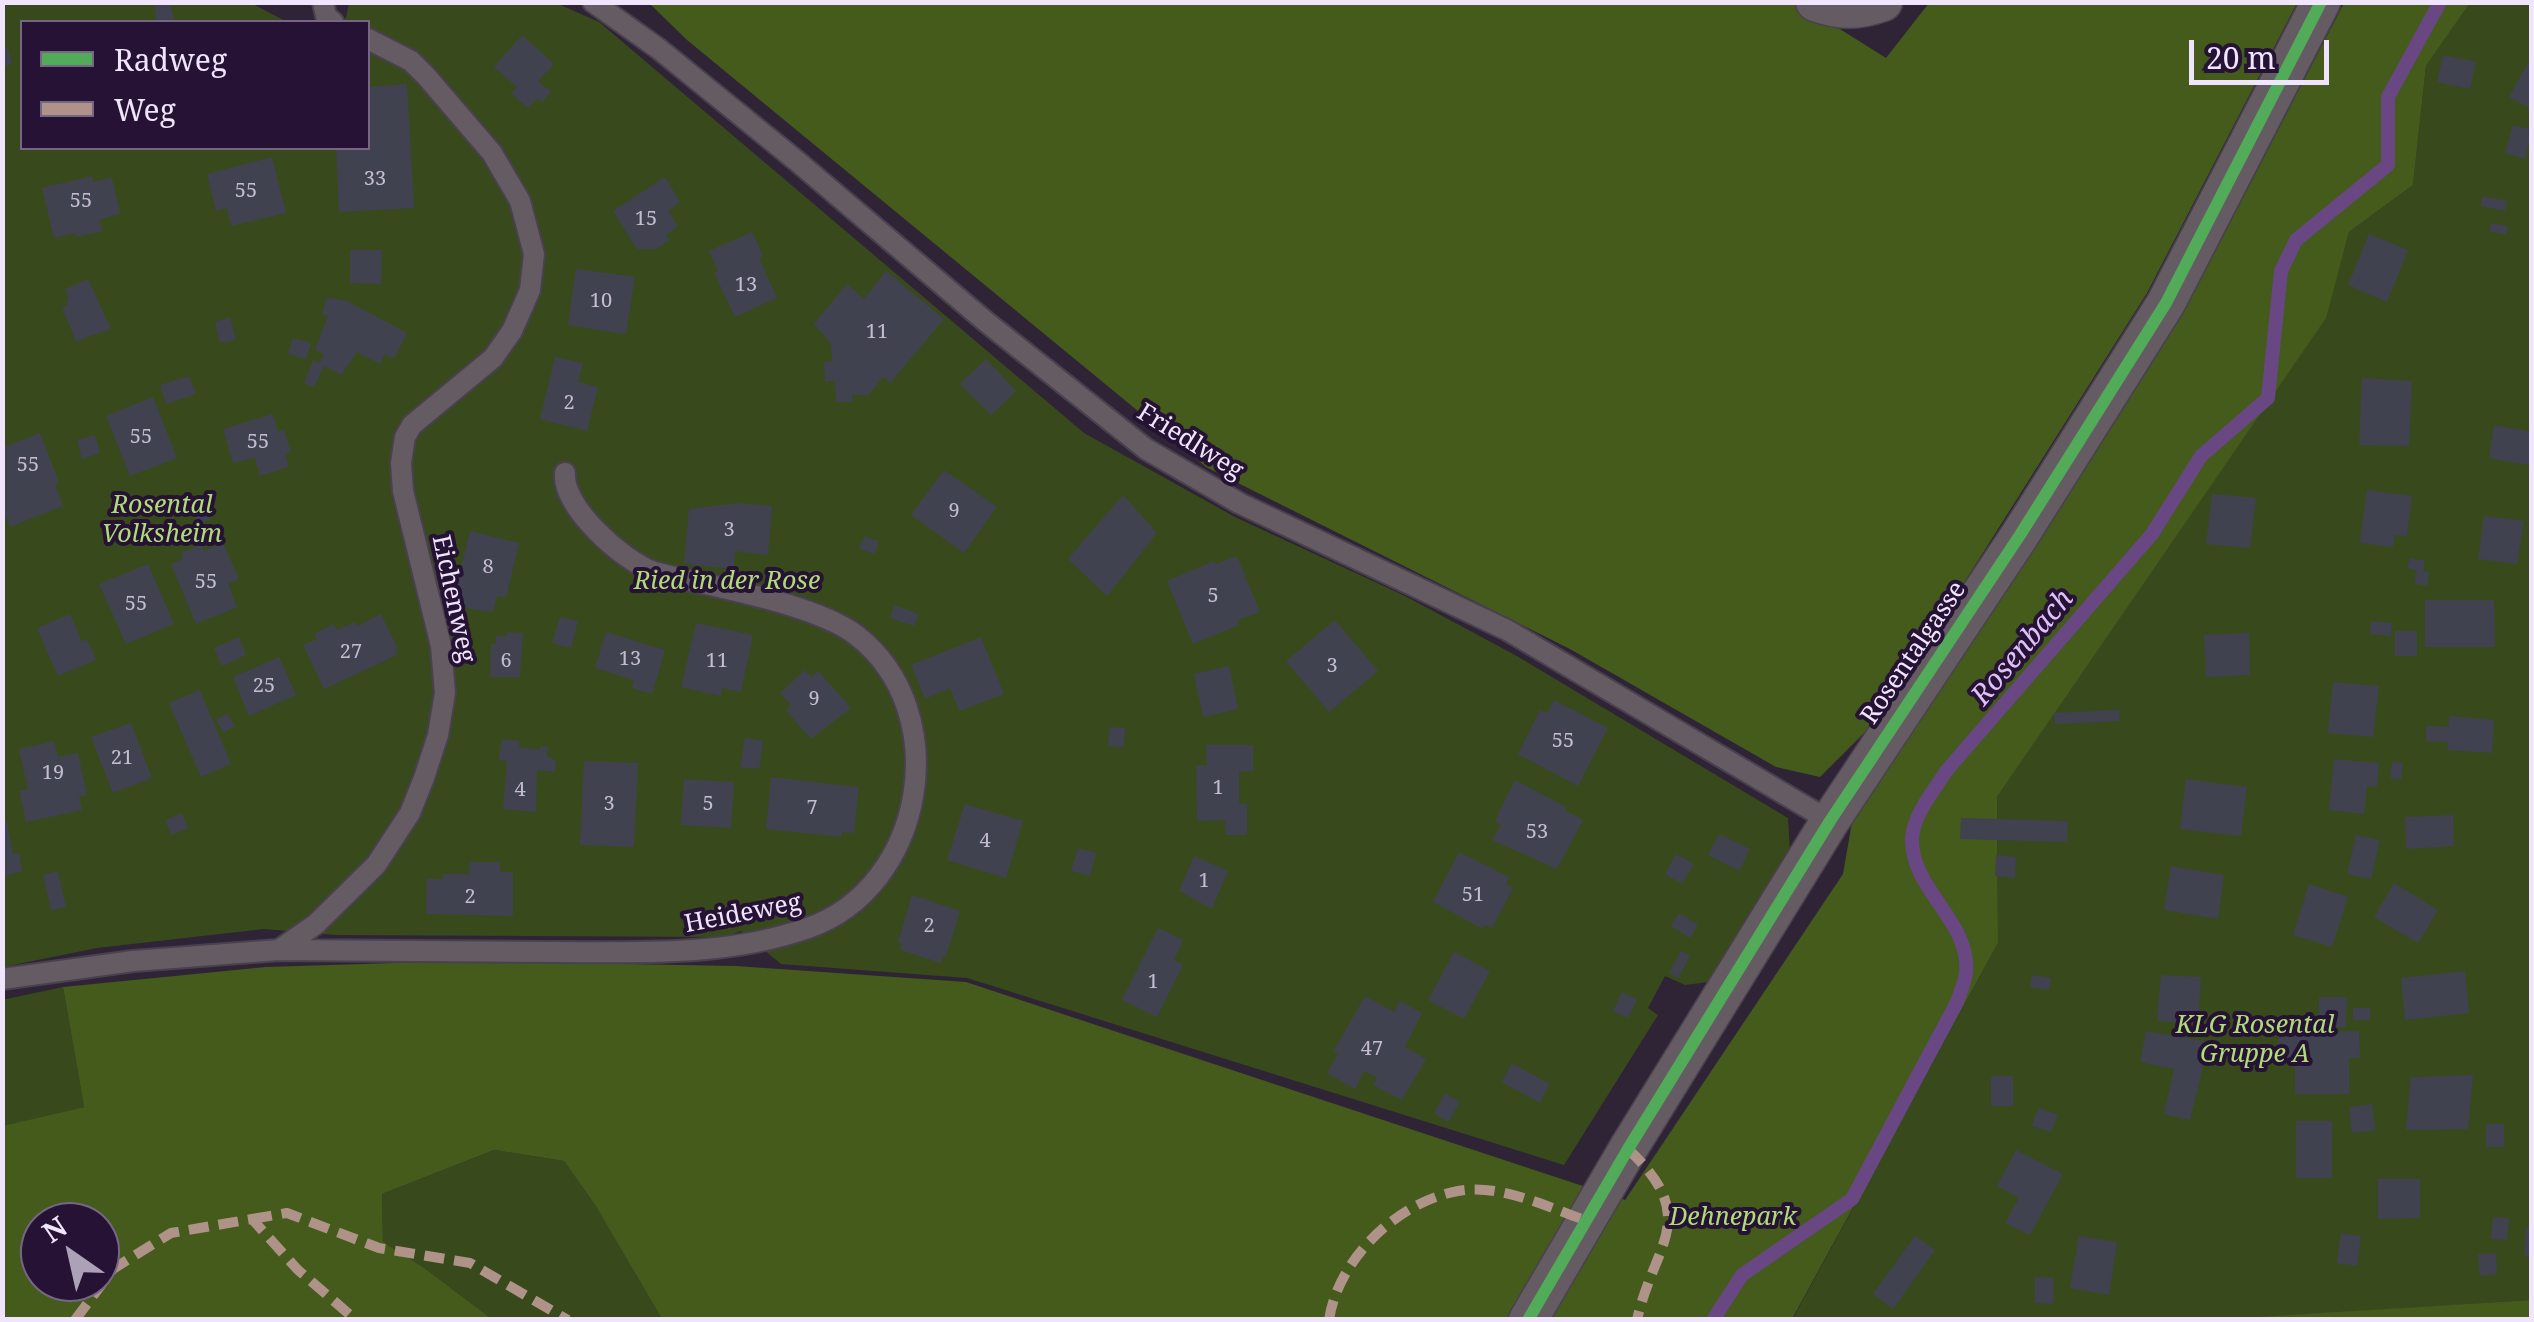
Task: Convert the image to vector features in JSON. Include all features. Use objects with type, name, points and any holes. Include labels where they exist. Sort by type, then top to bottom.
[{"type":"street","points":[[1815,2],[1861,10],[1883,2]]},
{"type":"street","name":"Rosentalgasse","points":[[1528,1320],[1830,821],[2020,534],[2166,303],[2321,2]]},
{"type":"lane","name":"Friedlweg","points":[[593,2],[798,162],[984,321],[1146,449],[1239,502],[1507,630],[1830,821]]},
{"type":"lane","name":"Eichenweg","points":[[279,950],[316,924],[376,866],[410,813],[424,778],[438,735],[444,692],[441,646],[404,491],[404,438],[412,425],[493,358],[517,321],[533,271],[534,254],[526,216],[514,187],[492,152],[411,62],[370,39]]},
{"type":"lane","name":"Heideweg","points":[[279,950],[710,951],[785,935],[830,919],[861,897],[891,857],[913,802],[916,752],[913,724],[900,688],[877,656],[847,629],[810,612],[634,564],[610,544],[571,498],[564,482],[566,473]]},
{"type":"lane","points":[[2,979],[133,961],[279,950]]},
{"type":"green space","points":[[1797,2],[1886,58],[1929,3],[2297,3],[2147,293],[1878,719],[1820,777],[1776,767],[1570,649],[1206,467],[687,40],[649,3]]},
{"type":"green space","name":"Ried in der Rose","points":[[3,3],[251,3],[283,20],[20,20],[20,150],[370,150],[370,20],[340,20],[346,18],[349,3],[556,3],[599,22],[1084,433],[1235,517],[1405,596],[1515,655],[1788,818],[1790,852],[1717,981],[1685,985],[1665,976],[1648,1008],[1658,1015],[1564,1165],[967,978],[781,964],[741,931],[724,937],[336,935],[264,929],[97,948],[3,967]]},
{"type":"green space","name":"Dehnepark","points":[[2344,3],[2470,3],[2426,66],[2413,185],[2349,232],[2326,318],[1997,797],[1998,943],[1792,1319],[662,1319],[595,1205],[564,1161],[494,1150],[382,1194],[383,1242],[492,1319],[3,1319],[2,1126],[84,1107],[63,987],[266,967],[460,961],[736,966],[966,982],[1625,1200],[1843,874],[1852,822],[2183,313]]},
{"type":"green space","name":"KLG Rosental Gruppe A","points":[[2470,3],[2531,3],[2531,1300],[2225,1320],[1792,1320],[1998,943],[1997,797],[2325,318],[2349,232],[2413,185],[2426,66]]},
{"type":"green space","points":[[63,987],[84,1107],[3,1126],[2,1000]]},
{"type":"green space","points":[[494,1150],[564,1161],[595,1205],[662,1319],[492,1319],[383,1242],[382,1194]]},
{"type":"green space","points":[[2531,1300],[2531,1319],[2225,1319]]},
{"type":"building","points":[[170,3],[174,19],[157,20],[154,6]]},
{"type":"building","points":[[522,35],[554,64],[538,81],[551,92],[542,102],[537,99],[528,108],[511,93],[517,87],[494,67]]},
{"type":"building","points":[[8,48],[12,64],[2,66],[2,49]]},
{"type":"building","points":[[2443,55],[2476,62],[2470,89],[2437,82]]},
{"type":"building","points":[[2532,56],[2532,109],[2509,97]]},
{"type":"building","points":[[407,84],[414,208],[339,212],[336,150],[370,150],[370,87]]},
{"type":"building","points":[[2513,125],[2532,130],[2525,159],[2505,153]]},
{"type":"building","points":[[272,157],[286,213],[231,226],[227,208],[216,211],[207,174]]},
{"type":"building","points":[[92,176],[93,182],[112,178],[120,213],[99,220],[102,231],[54,238],[42,188]]},
{"type":"building","points":[[665,177],[680,202],[668,211],[678,226],[666,235],[669,240],[656,249],[637,249],[613,211]]},
{"type":"building","points":[[2482,196],[2507,201],[2505,211],[2481,206]]},
{"type":"building","points":[[2491,223],[2508,226],[2506,235],[2489,231]]},
{"type":"building","points":[[752,232],[777,298],[735,317],[714,273],[718,271],[709,251]]},
{"type":"building","points":[[2369,234],[2408,250],[2387,302],[2348,285]]},
{"type":"building","points":[[350,250],[382,250],[381,284],[350,283]]},
{"type":"building","points":[[576,269],[635,277],[626,334],[568,325]]},
{"type":"building","points":[[886,271],[944,319],[890,383],[883,377],[868,395],[852,395],[853,402],[836,402],[835,381],[825,381],[824,362],[832,361],[831,344],[814,324],[847,284],[864,299]]},
{"type":"building","points":[[88,279],[111,329],[76,341],[62,308],[69,300],[65,289]]},
{"type":"building","points":[[327,297],[347,301],[407,333],[394,359],[385,354],[380,364],[357,352],[341,375],[324,366],[314,387],[304,383],[313,360],[319,364],[324,354],[315,350],[328,316],[322,314]]},
{"type":"building","points":[[230,317],[236,340],[220,343],[215,322]]},
{"type":"building","points":[[293,338],[311,343],[306,359],[288,354]]},
{"type":"building","points":[[555,357],[583,363],[578,382],[598,387],[587,431],[540,419]]},
{"type":"building","points":[[986,359],[1016,391],[991,415],[960,384]]},
{"type":"building","points":[[189,376],[196,394],[166,404],[160,385]]},
{"type":"building","points":[[2362,378],[2412,381],[2409,446],[2359,445]]},
{"type":"building","points":[[153,397],[177,458],[130,476],[106,416]]},
{"type":"building","points":[[273,414],[278,432],[284,430],[291,452],[285,454],[289,467],[260,476],[255,458],[233,463],[223,429]]},
{"type":"building","points":[[2494,425],[2532,432],[2529,465],[2489,458]]},
{"type":"building","points":[[40,433],[59,482],[55,484],[63,506],[10,527],[2,508],[2,448]]},
{"type":"building","points":[[95,435],[100,453],[82,459],[77,440]]},
{"type":"building","points":[[944,470],[997,507],[964,553],[911,515]]},
{"type":"building","points":[[2367,490],[2412,496],[2407,536],[2395,535],[2393,547],[2360,543]]},
{"type":"building","points":[[2212,494],[2256,498],[2250,548],[2206,544]]},
{"type":"building","points":[[1123,495],[1157,533],[1107,596],[1068,559]]},
{"type":"building","points":[[202,500],[211,519],[199,525],[189,506]]},
{"type":"building","points":[[739,503],[772,506],[768,555],[735,551],[734,569],[684,564],[689,509]]},
{"type":"building","points":[[2484,516],[2524,521],[2517,564],[2478,559]]},
{"type":"building","points":[[470,531],[519,543],[506,598],[497,596],[493,612],[452,606]]},
{"type":"building","points":[[864,537],[879,541],[875,554],[859,549]]},
{"type":"building","points":[[223,543],[239,579],[228,584],[237,607],[196,624],[171,564],[183,559],[181,553],[202,544],[204,551]]},
{"type":"building","points":[[1237,556],[1260,612],[1193,644],[1167,581],[1214,561],[1216,564]]},
{"type":"building","points":[[2410,558],[2425,561],[2423,571],[2429,572],[2427,586],[2415,584],[2416,570],[2407,568]]},
{"type":"building","points":[[148,564],[174,624],[126,644],[99,584]]},
{"type":"building","points":[[2425,600],[2494,600],[2495,647],[2425,647]]},
{"type":"building","points":[[894,605],[919,614],[914,626],[890,618]]},
{"type":"building","points":[[70,614],[82,642],[87,639],[96,660],[58,676],[37,628]]},
{"type":"building","points":[[381,614],[398,649],[397,655],[324,689],[303,645],[334,624],[337,630],[355,622],[357,626]]},
{"type":"building","points":[[560,617],[578,621],[571,648],[552,643]]},
{"type":"building","points":[[1335,620],[1378,671],[1329,712],[1286,661]]},
{"type":"building","points":[[2371,621],[2392,623],[2391,636],[2370,634]]},
{"type":"building","points":[[696,623],[753,635],[741,692],[722,688],[721,696],[681,687]]},
{"type":"building","points":[[2395,631],[2417,631],[2417,656],[2395,656]]},
{"type":"building","points":[[507,632],[523,633],[520,677],[490,677],[491,644],[496,644],[496,636],[507,636]]},
{"type":"building","points":[[606,632],[665,650],[652,694],[632,688],[634,680],[595,668]]},
{"type":"building","points":[[2249,633],[2250,675],[2206,677],[2204,635]]},
{"type":"building","points":[[239,637],[246,655],[222,666],[214,648]]},
{"type":"building","points":[[981,637],[1004,694],[959,711],[950,688],[925,699],[911,665]]},
{"type":"building","points":[[279,657],[296,695],[249,716],[233,677]]},
{"type":"building","points":[[1229,666],[1238,709],[1203,717],[1194,674]]},
{"type":"building","points":[[805,670],[811,677],[818,671],[851,708],[811,739],[786,710],[791,705],[780,693]]},
{"type":"building","points":[[2333,682],[2379,686],[2373,737],[2328,733]]},
{"type":"building","points":[[200,690],[231,764],[201,777],[169,703]]},
{"type":"building","points":[[1554,700],[1608,728],[1578,786],[1518,754],[1540,710],[1547,713]]},
{"type":"building","points":[[2119,710],[2120,721],[2055,724],[2054,713]]},
{"type":"building","points":[[227,713],[235,726],[224,733],[216,720]]},
{"type":"building","points":[[2449,716],[2494,720],[2492,753],[2447,750],[2448,742],[2426,741],[2426,726],[2449,727]]},
{"type":"building","points":[[131,723],[152,778],[113,793],[91,737]]},
{"type":"building","points":[[1109,727],[1125,728],[1124,747],[1108,746]]},
{"type":"building","points":[[745,738],[763,741],[759,769],[740,767]]},
{"type":"building","points":[[502,739],[519,741],[519,747],[548,747],[547,756],[556,761],[555,772],[537,770],[536,812],[503,809],[507,761],[499,760]]},
{"type":"building","points":[[54,741],[58,757],[78,753],[87,795],[79,796],[82,810],[26,822],[19,791],[28,789],[19,749]]},
{"type":"building","points":[[1206,745],[1253,745],[1253,771],[1239,772],[1239,804],[1247,804],[1247,835],[1226,835],[1225,820],[1197,821],[1196,765],[1207,765]]},
{"type":"building","points":[[2334,759],[2379,763],[2377,787],[2367,786],[2364,814],[2329,810]]},
{"type":"building","points":[[584,761],[638,763],[634,847],[580,845]]},
{"type":"building","points":[[2392,762],[2403,763],[2401,780],[2390,778]]},
{"type":"building","points":[[771,777],[859,787],[854,833],[842,832],[841,837],[766,829]]},
{"type":"building","points":[[684,779],[734,782],[731,828],[681,825]]},
{"type":"building","points":[[2186,779],[2247,787],[2241,836],[2180,829]]},
{"type":"building","points":[[1515,780],[1583,820],[1557,869],[1492,840],[1501,825],[1495,821]]},
{"type":"building","points":[[965,804],[1023,821],[1006,878],[947,860]]},
{"type":"building","points":[[182,813],[188,828],[171,835],[165,820]]},
{"type":"building","points":[[2453,815],[2454,846],[2406,849],[2405,817]]},
{"type":"building","points":[[1961,818],[2068,821],[2067,842],[1960,839]]},
{"type":"building","points":[[6,819],[13,854],[19,853],[22,871],[2,877],[2,820]]},
{"type":"building","points":[[1719,834],[1750,849],[1739,871],[1708,855]]},
{"type":"building","points":[[2356,835],[2380,840],[2371,879],[2347,874]]},
{"type":"building","points":[[1078,848],[1096,853],[1090,876],[1071,871]]},
{"type":"building","points":[[1459,852],[1509,877],[1506,884],[1513,888],[1492,928],[1485,925],[1483,929],[1433,902]]},
{"type":"building","points":[[1676,854],[1694,864],[1682,884],[1665,874]]},
{"type":"building","points":[[1996,855],[2016,857],[2015,878],[1995,876]]},
{"type":"building","points":[[1194,856],[1228,871],[1212,909],[1179,891]]},
{"type":"building","points":[[470,862],[500,862],[500,872],[513,872],[513,916],[426,914],[427,879],[443,879],[443,874],[469,874]]},
{"type":"building","points":[[2171,866],[2224,875],[2218,919],[2164,910]]},
{"type":"building","points":[[58,871],[66,907],[51,910],[43,875]]},
{"type":"building","points":[[2394,883],[2438,910],[2418,943],[2374,917]]},
{"type":"building","points":[[2309,884],[2348,897],[2332,947],[2293,935]]},
{"type":"building","points":[[912,895],[960,911],[941,963],[900,950],[902,943],[898,942]]},
{"type":"building","points":[[1679,913],[1698,925],[1690,938],[1671,926]]},
{"type":"building","points":[[1158,928],[1183,940],[1174,960],[1183,965],[1157,1017],[1122,1000]]},
{"type":"building","points":[[1681,951],[1690,956],[1678,978],[1669,973]]},
{"type":"building","points":[[1454,952],[1490,971],[1464,1019],[1428,1000]]},
{"type":"building","points":[[2465,971],[2469,1013],[2405,1020],[2401,978]]},
{"type":"building","points":[[2032,975],[2051,978],[2049,990],[2030,987]]},
{"type":"building","points":[[2161,975],[2201,977],[2198,1024],[2157,1021]]},
{"type":"building","points":[[1622,992],[1637,1000],[1628,1018],[1613,1011]]},
{"type":"building","points":[[1365,996],[1394,1012],[1400,1001],[1422,1013],[1405,1047],[1426,1059],[1402,1100],[1373,1085],[1377,1078],[1364,1071],[1355,1089],[1327,1073],[1338,1054],[1333,1052]]},
{"type":"building","points":[[2319,997],[2347,997],[2346,1027],[2319,1027]]},
{"type":"building","points":[[2353,1008],[2370,1008],[2370,1020],[2353,1020]]},
{"type":"building","points":[[2146,1031],[2209,1042],[2190,1120],[2164,1114],[2174,1069],[2140,1062]]},
{"type":"building","points":[[2359,1031],[2360,1058],[2349,1058],[2349,1094],[2295,1094],[2295,1058],[2278,1058],[2278,1032]]},
{"type":"building","points":[[1512,1063],[1550,1084],[1540,1103],[1502,1082]]},
{"type":"building","points":[[2473,1075],[2468,1129],[2406,1130],[2411,1077]]},
{"type":"building","points":[[1991,1076],[2013,1076],[2013,1106],[1991,1106]]},
{"type":"building","points":[[1445,1093],[1460,1102],[1448,1122],[1434,1113]]},
{"type":"building","points":[[2372,1104],[2375,1130],[2352,1133],[2349,1107]]},
{"type":"building","points":[[2038,1108],[2058,1115],[2051,1132],[2032,1126]]},
{"type":"building","points":[[2296,1121],[2332,1121],[2332,1178],[2296,1178]]},
{"type":"building","points":[[2486,1124],[2504,1124],[2504,1147],[2486,1147]]},
{"type":"building","points":[[2016,1150],[2063,1174],[2030,1235],[2005,1223],[2019,1198],[1997,1186]]},
{"type":"building","points":[[2378,1179],[2420,1179],[2420,1218],[2378,1219]]},
{"type":"building","points":[[2493,1217],[2509,1218],[2507,1240],[2491,1239]]},
{"type":"building","points":[[2526,1228],[2532,1228],[2532,1256],[2524,1255]]},
{"type":"building","points":[[2341,1233],[2361,1236],[2357,1266],[2337,1263]]},
{"type":"building","points":[[1915,1236],[1935,1250],[1893,1309],[1873,1294]]},
{"type":"building","points":[[2079,1236],[2117,1242],[2109,1295],[2070,1288]]},
{"type":"building","points":[[2496,1253],[2497,1274],[2480,1276],[2478,1254]]},
{"type":"building","points":[[2035,1277],[2054,1278],[2053,1304],[2035,1303]]},
{"type":"waterway","name":"Rosenbach","points":[[1713,1320],[1742,1275],[1852,1199],[1957,1002],[1965,976],[1965,954],[1960,937],[1914,857],[1913,830],[1920,812],[1947,770],[2152,534],[2201,456],[2268,398],[2281,271],[2296,240],[2388,165],[2388,97],[2440,2]]},
{"type":"marked path","points":[[1628,1149],[1663,1194],[1668,1214],[1667,1232],[1637,1320]]},
{"type":"marked path","points":[[1329,1320],[1344,1276],[1358,1255],[1393,1221],[1435,1197],[1458,1191],[1490,1190],[1585,1220]]},
{"type":"marked path","points":[[252,1219],[287,1213],[379,1248],[470,1263],[568,1320]]},
{"type":"marked path","points":[[75,1320],[113,1269],[171,1233],[252,1219],[298,1270],[356,1320]]},
{"type":"cycle path","points":[[1528,1320],[1830,821],[2020,535],[2166,303],[2321,2]]},
{"type":"park label","name":"Rosental Volksheim","points":[[162,520]]}]
